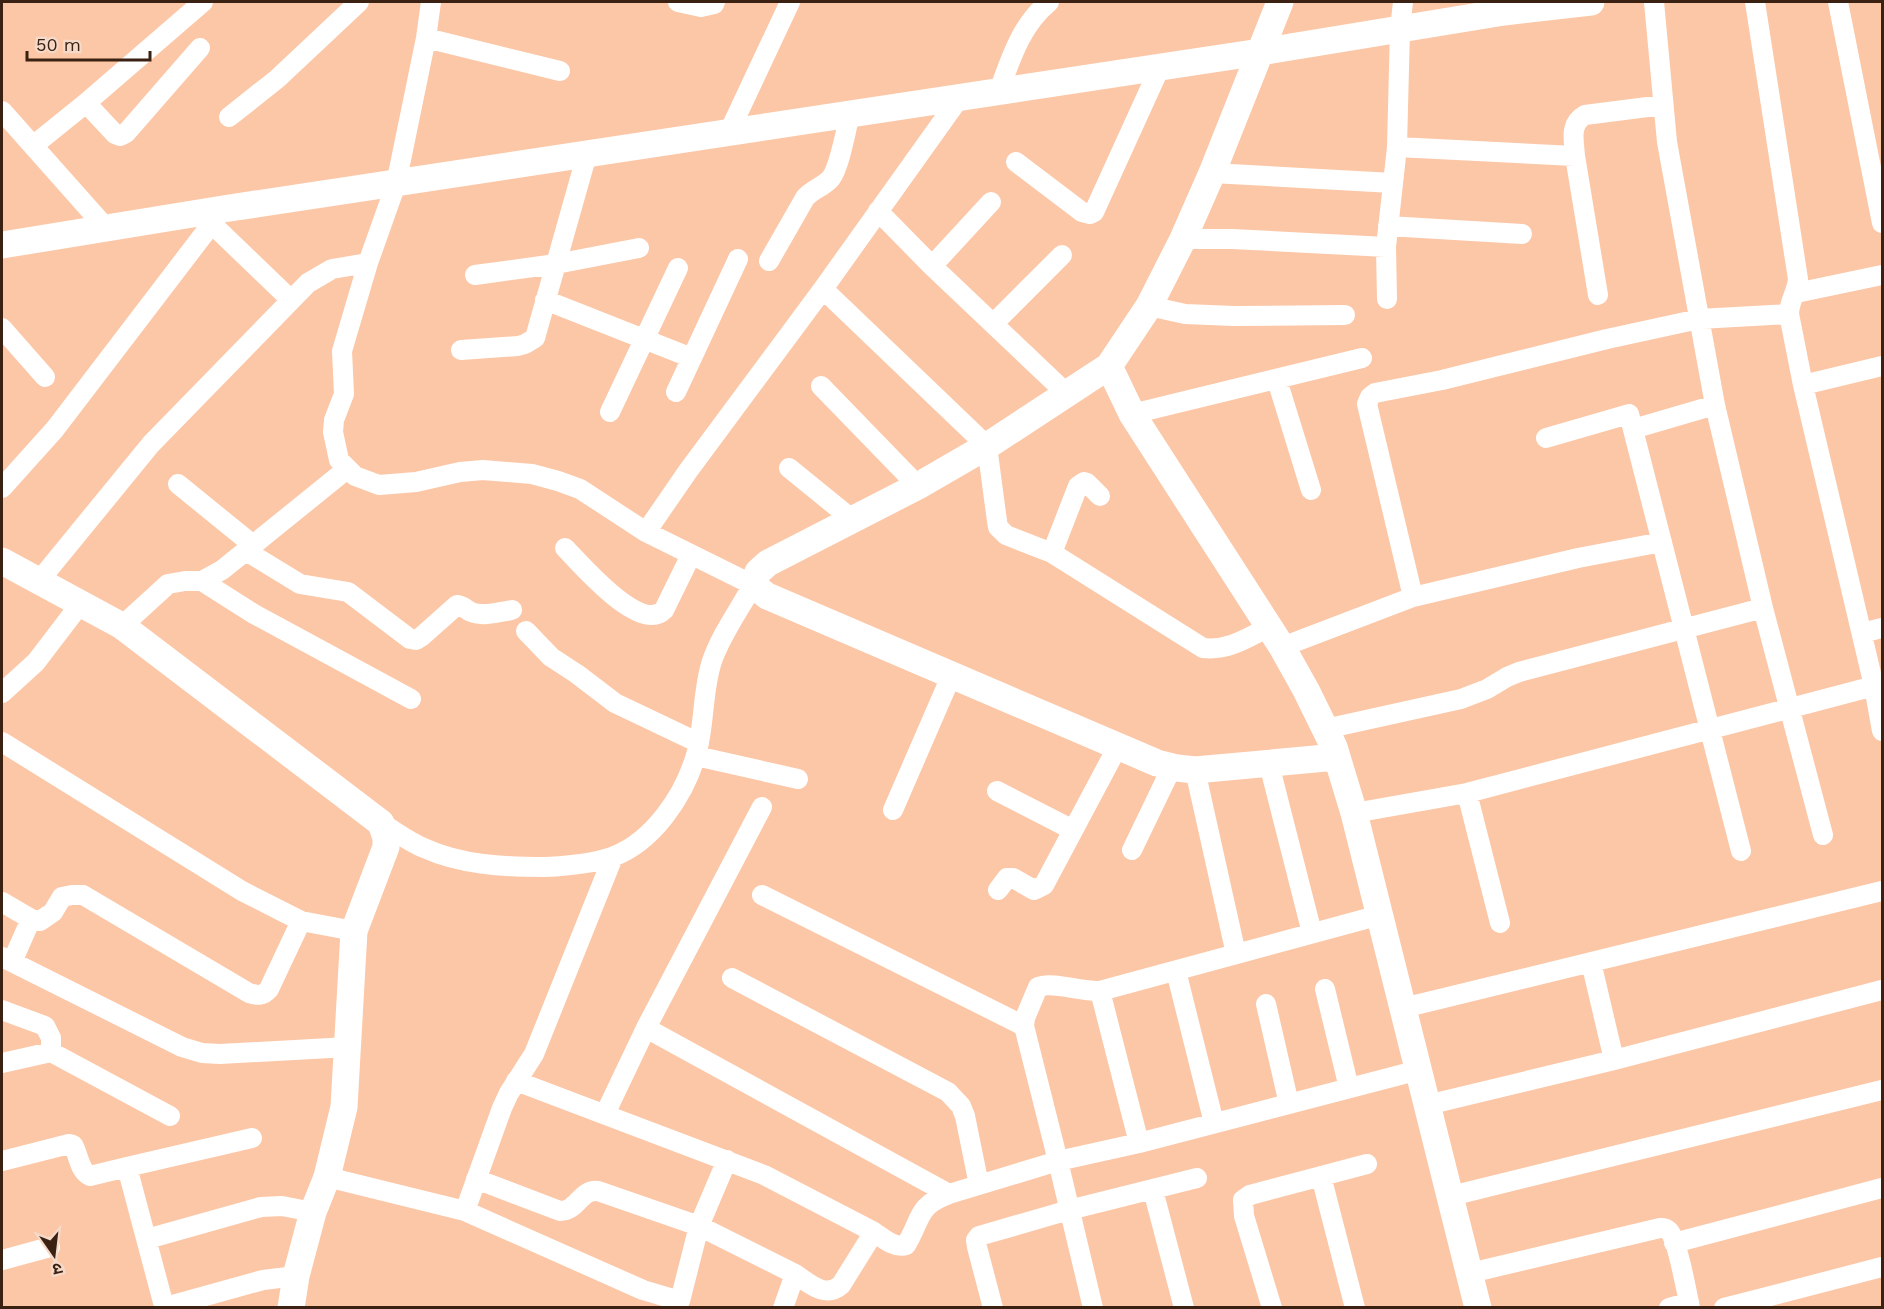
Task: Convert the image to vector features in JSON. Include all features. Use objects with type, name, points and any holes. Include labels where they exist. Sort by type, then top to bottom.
[{"type":"street","points":[[34,145],[202,2]]},
{"type":"street","points":[[229,117],[277,79],[359,2]]},
{"type":"street","points":[[430,2],[426,38],[396,184],[368,263],[342,351],[344,394],[334,420],[333,432],[339,460],[346,469],[367,482],[380,485],[408,483],[460,472],[483,470],[532,474],[580,489],[646,532],[753,585],[767,596],[1118,747],[1184,768],[1269,764],[1337,757]]},
{"type":"street","points":[[678,2],[701,7],[715,2]]},
{"type":"street","points":[[729,132],[790,2]]},
{"type":"street","points":[[999,91],[1018,42],[1028,24],[1049,2]]},
{"type":"street","points":[[2,561],[122,626],[381,823],[423,848],[481,863],[520,867],[585,864],[613,857],[640,841],[662,820],[680,792],[697,750],[711,663],[758,572],[768,563],[918,486],[987,446],[1109,366],[1149,306],[1183,239],[1280,2]]},
{"type":"street","points":[[1387,299],[1386,247],[1397,147],[1400,28],[1403,2]]},
{"type":"street","points":[[2,245],[106,228],[217,216],[396,184],[1260,52],[1505,7],[1591,2]]},
{"type":"street","points":[[1654,2],[1667,142],[1715,405],[1763,608],[1823,835]]},
{"type":"street","points":[[1755,2],[1798,279],[1789,314],[1803,385],[1862,633],[1878,685],[1882,731]]},
{"type":"street","points":[[1838,2],[1882,223]]},
{"type":"street","points":[[426,38],[560,71]]},
{"type":"street","points":[[86,103],[115,134],[120,136],[126,133],[200,48]]},
{"type":"street","points":[[1016,162],[1082,212],[1090,214],[1095,212],[1160,67]]},
{"type":"street","points":[[646,532],[688,471],[824,289],[960,97]]},
{"type":"street","points":[[1598,295],[1575,156],[1573,134],[1575,124],[1585,115],[1664,105]]},
{"type":"street","points":[[2,111],[106,228]]},
{"type":"street","points":[[768,261],[805,198],[809,193],[825,184],[833,173],[850,114]]},
{"type":"street","points":[[1397,147],[1575,156]]},
{"type":"street","points":[[461,350],[518,346],[531,341],[537,331],[587,154]]},
{"type":"street","points":[[1212,172],[1393,183]]},
{"type":"street","points":[[932,266],[991,202]]},
{"type":"street","points":[[878,211],[932,266],[1066,393]]},
{"type":"street","points":[[217,216],[291,300]]},
{"type":"street","points":[[2,488],[55,429],[217,216]]},
{"type":"street","points":[[1388,226],[1522,234]]},
{"type":"street","points":[[1183,239],[1232,239],[1386,247]]},
{"type":"street","points":[[475,275],[556,264],[639,248]]},
{"type":"street","points":[[993,324],[1062,255]]},
{"type":"street","points":[[676,393],[738,259]]},
{"type":"street","points":[[39,581],[151,444],[308,282],[326,272],[368,263]]},
{"type":"street","points":[[610,412],[678,268]]},
{"type":"street","points":[[1796,293],[1882,275]]},
{"type":"street","points":[[824,289],[987,446],[998,527],[1006,535],[1052,553],[1203,648],[1221,649],[1275,637],[1413,597],[1578,558],[1662,542]]},
{"type":"street","points":[[546,300],[692,358]]},
{"type":"street","points":[[1149,306],[1185,314],[1345,315]]},
{"type":"street","points":[[1413,597],[1367,405],[1370,397],[1385,390],[1442,380],[1699,319],[1789,314]]},
{"type":"street","points":[[2,328],[45,377]]},
{"type":"street","points":[[1132,414],[1362,358]]},
{"type":"street","points":[[1109,366],[1132,414],[1275,637],[1325,729],[1337,757],[1380,915],[1470,1273],[1476,1307]]},
{"type":"street","points":[[1803,385],[1882,366]]},
{"type":"street","points":[[1277,380],[1311,490]]},
{"type":"street","points":[[821,386],[918,486]]},
{"type":"street","points":[[1633,429],[1715,405]]},
{"type":"street","points":[[1546,438],[1629,414],[1742,852]]},
{"type":"street","points":[[789,468],[853,520]]},
{"type":"street","points":[[202,581],[222,570],[346,469]]},
{"type":"street","points":[[1052,553],[1078,486],[1084,482],[1087,483],[1100,496]]},
{"type":"street","points":[[178,484],[249,548],[300,584],[348,592],[410,639],[416,640],[422,637],[457,605],[462,605],[477,614],[512,610]]},
{"type":"street","points":[[565,548],[616,599],[650,615],[661,614],[664,610],[691,555]]},
{"type":"street","points":[[122,626],[168,584],[185,580],[202,581],[254,614],[411,699]]},
{"type":"street","points":[[2,693],[36,662],[81,603]]},
{"type":"street","points":[[1325,729],[1461,699],[1479,693],[1519,672],[1763,608]]},
{"type":"street","points":[[1862,633],[1882,628]]},
{"type":"street","points":[[526,631],[551,657],[615,703],[697,750],[798,779]]},
{"type":"street","points":[[893,810],[952,674]]},
{"type":"street","points":[[1354,813],[1467,793],[1878,685]]},
{"type":"street","points":[[2,742],[242,891],[301,921],[354,931]]},
{"type":"street","points":[[998,890],[1007,878],[1012,878],[1034,890],[1044,885],[1118,747]]},
{"type":"street","points":[[1269,764],[1312,933]]},
{"type":"street","points":[[1132,850],[1184,768]]},
{"type":"street","points":[[1184,768],[1236,954]]},
{"type":"street","points":[[997,791],[1073,830]]},
{"type":"street","points":[[1467,793],[1500,922]]},
{"type":"street","points":[[605,1114],[646,1028],[762,807]]},
{"type":"street","points":[[291,1308],[296,1276],[313,1212],[327,1177],[344,1107],[354,931],[386,847],[385,831],[381,823]]},
{"type":"street","points":[[465,1210],[502,1108],[534,1054],[613,857]]},
{"type":"street","points":[[1403,1008],[1882,891]]},
{"type":"street","points":[[2,903],[31,919],[40,921],[48,917],[62,897],[83,895],[257,995],[265,994],[269,989],[301,921]]},
{"type":"street","points":[[762,895],[1024,1026]]},
{"type":"street","points":[[1093,1308],[1024,1026],[1038,987],[1045,984],[1086,992],[1100,991],[1380,915]]},
{"type":"street","points":[[31,919],[7,960],[182,1047],[202,1053],[220,1054],[348,1047]]},
{"type":"street","points":[[1592,962],[1614,1060]]},
{"type":"street","points":[[1176,971],[1214,1124]]},
{"type":"street","points":[[732,978],[948,1092],[961,1106],[979,1185]]},
{"type":"street","points":[[1325,989],[1349,1088]]},
{"type":"street","points":[[1427,1105],[1614,1060],[1882,990]]},
{"type":"street","points":[[1100,991],[1139,1143]]},
{"type":"street","points":[[1266,1004],[1289,1104]]},
{"type":"street","points":[[2,1010],[45,1026],[51,1038],[51,1052]]},
{"type":"street","points":[[646,1028],[949,1194]]},
{"type":"street","points":[[2,1063],[51,1052],[170,1116]]},
{"type":"street","points":[[516,1081],[764,1175],[874,1232],[896,1246],[906,1245],[926,1206],[949,1194],[1058,1161],[1139,1143],[1419,1070]]},
{"type":"street","points":[[1451,1196],[1882,1090]]},
{"type":"street","points":[[2,1161],[69,1144],[73,1145],[77,1152],[85,1174],[97,1175],[252,1138]]},
{"type":"street","points":[[327,1177],[465,1210],[640,1299],[681,1304],[699,1226],[727,1160]]},
{"type":"street","points":[[1272,1308],[1244,1216],[1243,1200],[1250,1195],[1367,1164]]},
{"type":"street","points":[[127,1167],[147,1239],[160,1307],[263,1280],[296,1276]]},
{"type":"street","points":[[1320,1176],[1355,1308]]},
{"type":"street","points":[[993,1308],[977,1247],[976,1240],[979,1236],[1068,1210],[1197,1178]]},
{"type":"street","points":[[476,1179],[560,1211],[570,1210],[584,1194],[591,1190],[598,1191],[699,1226],[795,1274],[822,1291],[835,1290],[841,1285],[874,1232]]},
{"type":"street","points":[[1674,1243],[1882,1188]]},
{"type":"street","points":[[1153,1190],[1184,1308]]},
{"type":"street","points":[[147,1239],[261,1207],[282,1206],[313,1212]]},
{"type":"street","points":[[1470,1273],[1665,1228],[1670,1232],[1674,1243],[1689,1305],[1669,1308]]},
{"type":"street","points":[[2,1260],[50,1247]]},
{"type":"street","points":[[1724,1308],[1882,1267]]},
{"type":"street","points":[[783,1308],[795,1274]]}]
